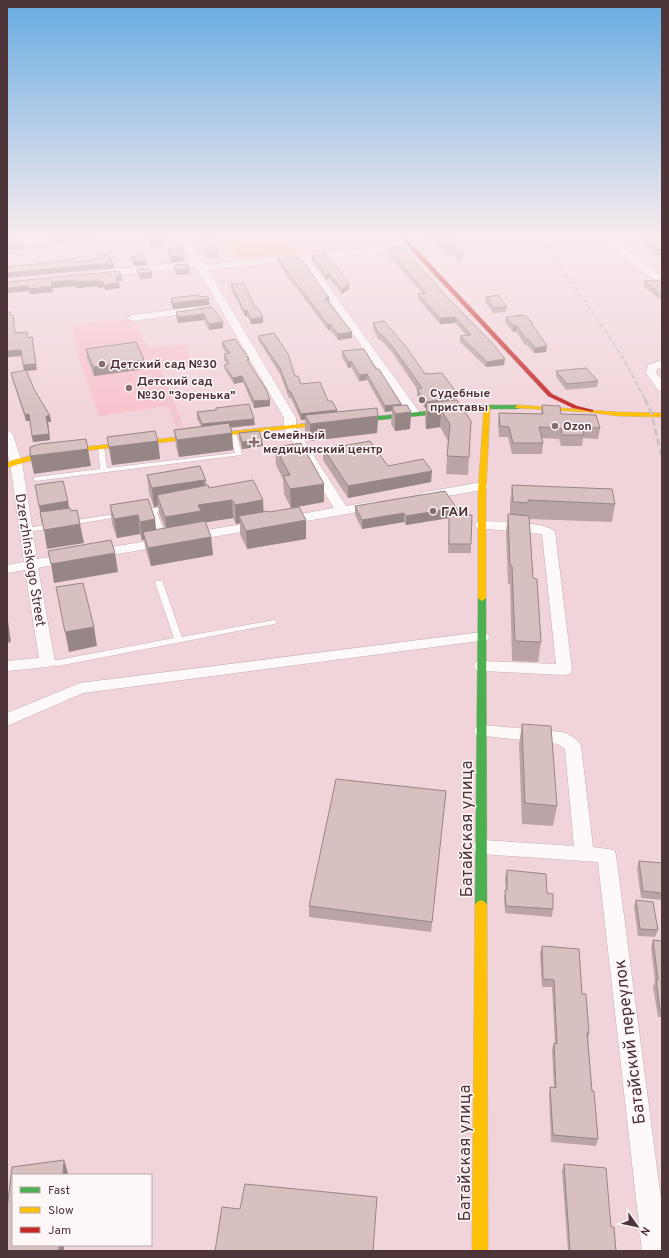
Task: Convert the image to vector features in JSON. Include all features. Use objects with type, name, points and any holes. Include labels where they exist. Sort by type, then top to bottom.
[{"type":"main road","points":[[458,297],[550,395],[558,400],[586,411]]},
{"type":"main road","points":[[11,464],[55,452],[290,428],[414,413],[523,404],[539,400],[550,395]]},
{"type":"main road","points":[[504,406],[662,416]]},
{"type":"main road","name":"Батайская улица","points":[[480,1251],[482,486],[487,407]]},
{"type":"street","points":[[212,297],[217,308],[290,418],[290,428],[342,511]]},
{"type":"street","points":[[331,297],[414,413]]},
{"type":"street","points":[[132,318],[217,308]]},
{"type":"street","points":[[662,363],[652,367],[651,373],[662,388]]},
{"type":"street","name":"Dzerzhinskogo Street","points":[[7,435],[11,464],[26,530],[47,662]]},
{"type":"street","points":[[412,499],[482,486]]},
{"type":"street","points":[[7,568],[388,503]]},
{"type":"street","points":[[482,525],[540,529],[548,532],[564,670],[482,666]]},
{"type":"street","points":[[7,720],[80,688],[482,637]]},
{"type":"street","points":[[7,666],[47,662]]},
{"type":"street","points":[[482,731],[562,738],[574,746],[584,853]]},
{"type":"street","name":"Батайский переулок","points":[[482,847],[607,855],[655,1251]]},
{"type":"lane","points":[[36,479],[239,454],[233,433]]},
{"type":"lane","points":[[101,447],[104,470]]},
{"type":"lane","points":[[26,530],[176,507]]},
{"type":"lane","points":[[153,510],[164,542]]},
{"type":"lane","points":[[159,583],[180,640]]},
{"type":"lane","points":[[47,662],[58,663],[274,622]]},
{"type":"path","points":[[150,374],[171,403],[183,439]]},
{"type":"shaded area","name":"Детский сад №30 \"Зоренька\"","points":[[128,319],[134,320],[148,348],[186,344],[193,366],[161,370],[184,428],[177,429],[168,406],[99,416],[79,359],[72,325]]},
{"type":"building","points":[[207,297],[209,299],[173,303],[171,298]]},
{"type":"building","points":[[237,297],[250,297],[255,307],[257,307],[263,317],[251,319],[247,310],[244,311]]},
{"type":"building","points":[[307,297],[328,297],[329,298],[325,298],[352,332],[338,334],[330,324],[328,325]]},
{"type":"building","points":[[420,297],[447,297],[493,344],[505,359],[487,362],[460,336],[471,335],[455,317],[440,318]]},
{"type":"building","points":[[486,297],[499,297],[507,307],[494,308]]},
{"type":"building","points":[[212,307],[223,322],[209,324],[204,314],[178,317],[176,312]]},
{"type":"building","points":[[7,312],[10,312],[10,315],[13,315],[15,333],[27,332],[28,338],[32,337],[36,364],[23,365],[21,350],[7,351]]},
{"type":"building","points":[[525,315],[533,324],[547,346],[535,348],[528,339],[526,339],[517,326],[514,326],[506,317]]},
{"type":"building","points":[[384,321],[407,348],[425,374],[442,373],[457,393],[446,394],[449,399],[425,402],[417,389],[422,388],[392,346],[381,334],[379,334],[373,323]]},
{"type":"building","points":[[274,333],[288,354],[295,376],[298,376],[301,384],[320,382],[328,401],[332,401],[337,410],[301,414],[291,392],[289,392],[280,368],[258,336]]},
{"type":"building","points":[[235,339],[249,359],[247,360],[266,389],[270,400],[254,401],[242,376],[233,378],[224,365],[229,364],[224,354],[230,353],[222,342]]},
{"type":"building","points":[[136,342],[144,360],[93,367],[86,349]]},
{"type":"building","points":[[364,349],[376,369],[379,369],[401,404],[385,406],[367,374],[360,375],[351,361],[348,362],[342,351]]},
{"type":"building","points":[[586,368],[598,381],[567,384],[556,371]]},
{"type":"building","points":[[26,370],[34,389],[50,416],[46,416],[49,434],[32,436],[29,414],[25,415],[11,373]]},
{"type":"building","points":[[457,400],[471,421],[469,457],[447,456],[450,424],[441,410],[427,412],[426,403]]},
{"type":"building","points":[[249,404],[254,419],[202,424],[197,412],[216,410],[216,408]]},
{"type":"building","points":[[407,405],[411,412],[395,414],[392,406]]},
{"type":"building","points":[[542,405],[560,406],[561,414],[596,415],[600,428],[582,427],[584,435],[562,435],[561,428],[539,427],[543,443],[513,443],[509,427],[500,426],[499,413],[543,414]]},
{"type":"building","points":[[377,408],[378,416],[310,424],[305,415]]},
{"type":"building","points":[[229,423],[232,433],[177,440],[174,430]]},
{"type":"building","points":[[155,431],[158,441],[109,447],[107,437]]},
{"type":"building","points":[[259,431],[262,440],[242,442],[239,433]]},
{"type":"building","points":[[86,439],[88,449],[30,456],[30,447],[40,444]]},
{"type":"building","points":[[370,441],[388,466],[423,459],[432,471],[348,486],[323,448]]},
{"type":"building","points":[[301,443],[324,484],[290,489],[283,476],[290,475],[275,447]]},
{"type":"building","points":[[200,466],[206,481],[204,480],[152,488],[147,475]]},
{"type":"building","points":[[253,480],[263,500],[235,505],[232,500],[198,505],[201,511],[165,517],[157,495],[208,485],[209,488]]},
{"type":"building","points":[[63,481],[68,501],[39,506],[35,485]]},
{"type":"building","points":[[512,485],[612,489],[615,504],[528,500],[528,503],[513,502]]},
{"type":"building","points":[[445,491],[461,515],[472,515],[471,544],[449,544],[449,509],[406,516],[404,513],[362,520],[355,506]]},
{"type":"building","points":[[148,499],[155,519],[140,522],[138,515],[114,519],[110,505]]},
{"type":"building","points":[[299,507],[306,520],[246,531],[239,516],[268,511]]},
{"type":"building","points":[[70,508],[71,511],[77,510],[80,524],[44,530],[40,512]]},
{"type":"building","points":[[508,514],[529,516],[533,578],[537,579],[541,642],[515,641]]},
{"type":"building","points":[[205,521],[211,537],[148,548],[143,532]]},
{"type":"building","points":[[111,540],[115,553],[51,564],[48,551]]},
{"type":"building","points":[[83,583],[94,627],[65,632],[56,587]]},
{"type":"building","points":[[522,724],[551,726],[557,806],[525,803]]},
{"type":"building","points":[[336,779],[446,791],[432,922],[309,906]]},
{"type":"building","points":[[639,861],[662,863],[662,893],[643,891]]},
{"type":"building","points":[[507,870],[546,874],[547,893],[553,894],[553,909],[506,906],[505,890],[507,890]]},
{"type":"building","points":[[636,900],[653,902],[658,930],[640,929]]},
{"type":"building","points":[[653,940],[662,941],[662,1010],[660,1010],[656,980],[658,980]]},
{"type":"building","points":[[542,946],[579,949],[582,994],[586,994],[589,1033],[587,1033],[598,1139],[553,1135],[550,1087],[556,1088],[554,1043],[557,1044],[554,980],[543,979]]},
{"type":"building","points":[[64,1160],[63,1174],[12,1174],[12,1246],[59,1246],[59,1251],[7,1251],[7,1209],[12,1167]]},
{"type":"building","points":[[564,1164],[606,1168],[611,1227],[614,1227],[616,1251],[570,1251]]},
{"type":"building","points":[[245,1184],[377,1197],[373,1251],[215,1251],[222,1207],[240,1209]]},
{"type":"railway","points":[[582,297],[622,358],[645,400]]},
{"type":"railway","points":[[645,399],[652,415],[662,459]]},
{"type":"traffic: fast","points":[[330,423],[487,407],[518,407]]},
{"type":"traffic: fast","points":[[481,905],[482,598]]},
{"type":"traffic: slow","points":[[482,598],[482,492],[487,407]]},
{"type":"traffic: slow","points":[[518,407],[586,411]]},
{"type":"traffic: slow","points":[[591,411],[618,414],[662,415]]},
{"type":"traffic: slow","points":[[7,466],[16,462],[55,452],[330,423]]},
{"type":"traffic: slow","points":[[480,1251],[481,905]]},
{"type":"traffic: jam","points":[[458,297],[550,395],[575,407],[591,411]]},
{"type":"place","name":"Детский сад №30","points":[[102,364]]},
{"type":"place","name":"Детский сад №30 \"Зоренька\"","points":[[129,388]]},
{"type":"place","name":"Судебные приставы","points":[[422,400]]},
{"type":"place","name":"Ozon","points":[[555,426]]},
{"type":"place","name":"Семейный медицинский центр","points":[[254,442]]},
{"type":"place","name":"ГАИ","points":[[433,511]]}]
